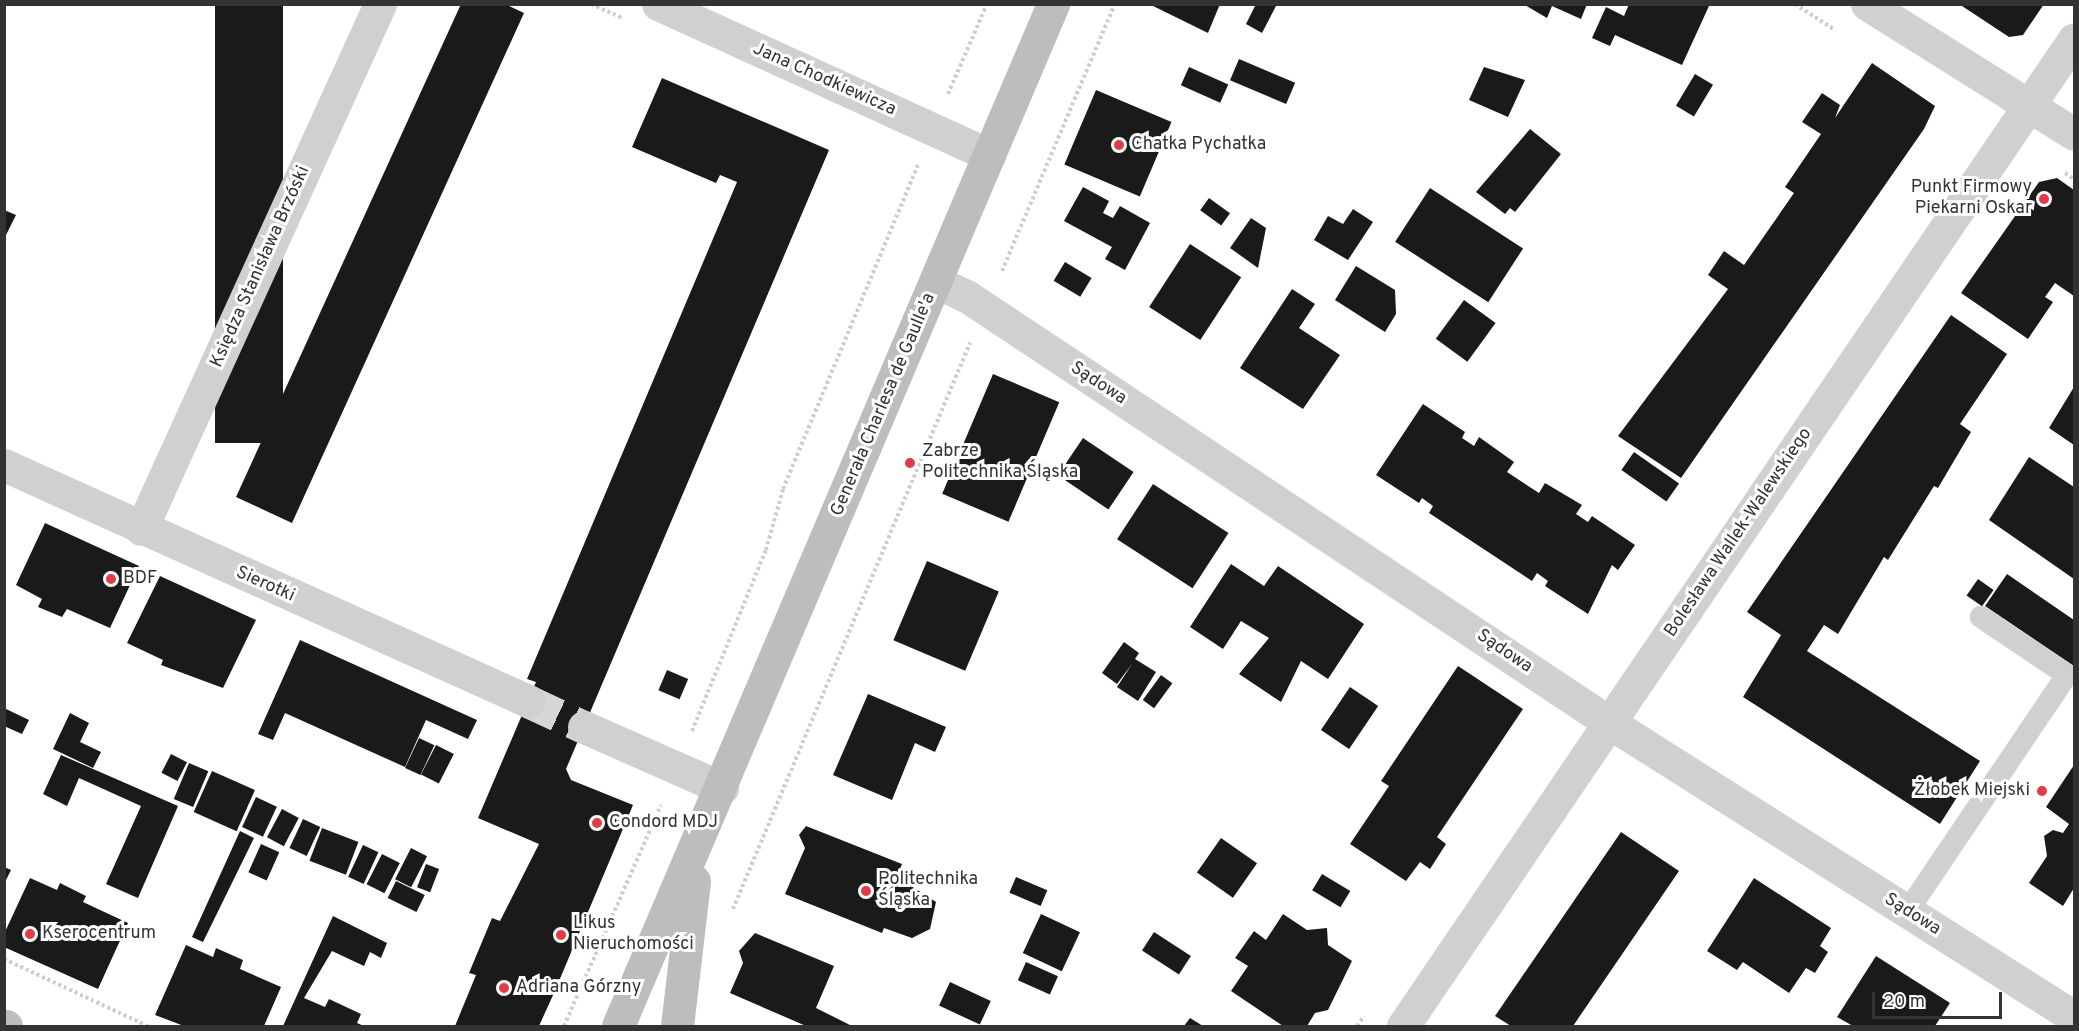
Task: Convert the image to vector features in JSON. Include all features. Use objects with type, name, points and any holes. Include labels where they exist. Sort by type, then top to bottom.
[{"type":"main road","name":"Generała Charlesa de Gaulle'a","points":[[618,1026],[719,796],[1053,4]]},
{"type":"main road","name":"Generała Charlesa de Gaulle'a","points":[[677,1026],[694,880],[719,796]]},
{"type":"street","name":"Księdza Stanisława Brzóski","points":[[141,529],[380,4]]},
{"type":"street","name":"Jana Chodkiewicza","points":[[658,4],[989,155]]},
{"type":"street","points":[[1867,4],[2074,134]]},
{"type":"street","name":"Bolesława Wallek-Walewskiego","points":[[1403,1026],[2074,39]]},
{"type":"street","name":"Sądowa","points":[[936,282],[991,296],[1610,723],[2074,1017]]},
{"type":"street","name":"Sierotki","points":[[4,465],[141,529],[528,701]]},
{"type":"street","points":[[584,727],[677,769],[719,796]]},
{"type":"lane","points":[[1907,912],[2067,675],[1981,617]]},
{"type":"path","points":[[591,4],[629,22]]},
{"type":"path","points":[[730,916],[1115,4]]},
{"type":"path","points":[[1795,4],[1840,33]]},
{"type":"path","points":[[564,1026],[677,769],[766,550],[783,489],[922,155]]},
{"type":"path","points":[[4,959],[148,1026]]},
{"type":"path","points":[[1357,1026],[1370,1007]]},
{"type":"building","points":[[215,4],[283,4],[283,443],[215,443]]},
{"type":"building","points":[[461,4],[505,4],[524,13],[292,523],[236,497]]},
{"type":"building","points":[[1149,4],[1220,4],[1208,33]]},
{"type":"building","points":[[1256,4],[1277,4],[1262,33],[1246,24]]},
{"type":"building","points":[[1523,4],[1587,4],[1581,19],[1552,6],[1547,18]]},
{"type":"building","points":[[1629,4],[1709,6],[1682,65],[1615,35],[1610,46],[1592,38],[1606,7],[1624,16]]},
{"type":"building","points":[[1959,4],[2044,4],[2023,35],[2009,37]]},
{"type":"building","points":[[1239,59],[1295,83],[1286,104],[1230,80]]},
{"type":"building","points":[[1872,63],[1935,106],[1924,129],[1681,478],[1618,436],[1728,289],[1708,275],[1724,251],[1744,265],[1794,193],[1785,187],[1821,134],[1802,122],[1822,93],[1840,105],[1835,118]]},
{"type":"building","points":[[1189,67],[1228,84],[1220,103],[1181,85]]},
{"type":"building","points":[[1484,67],[1525,80],[1508,117],[1469,100]]},
{"type":"building","points":[[1695,74],[1713,85],[1694,117],[1676,106]]},
{"type":"building","points":[[662,78],[829,150],[566,769],[571,780],[633,805],[554,993],[539,1026],[455,1026],[476,975],[469,973],[492,918],[500,921],[539,844],[478,818],[536,682],[527,679],[737,182],[720,175],[716,183],[632,147]]},
{"type":"building","points":[[1096,90],[1171,122],[1140,197],[1064,165]]},
{"type":"building","points":[[1530,129],[1561,154],[1515,212],[1510,208],[1505,214],[1476,192]]},
{"type":"building","points":[[2057,178],[2074,190],[2074,296],[2055,283],[2045,297],[2053,302],[2028,339],[1961,293],[2039,182]]},
{"type":"building","points":[[1083,187],[1109,201],[1103,213],[1113,218],[1120,206],[1150,223],[1125,270],[1105,259],[1112,247],[1064,221]]},
{"type":"building","points":[[1430,188],[1523,248],[1488,302],[1395,242]]},
{"type":"building","points":[[1209,198],[1230,213],[1221,225],[1200,210]]},
{"type":"building","points":[[1353,209],[1373,222],[1348,260],[1314,240],[1328,216],[1343,224]]},
{"type":"building","points":[[4,210],[16,215],[4,239]]},
{"type":"building","points":[[1251,218],[1266,228],[1258,268],[1230,248]]},
{"type":"building","points":[[1190,244],[1241,277],[1200,340],[1149,307]]},
{"type":"building","points":[[1065,262],[1092,278],[1080,297],[1054,281]]},
{"type":"building","points":[[1356,266],[1395,290],[1396,314],[1385,332],[1335,300]]},
{"type":"building","points":[[1292,289],[1315,304],[1299,328],[1340,355],[1303,409],[1240,368]]},
{"type":"building","points":[[1464,300],[1496,323],[1467,362],[1436,339]]},
{"type":"building","points":[[1951,315],[2007,354],[1960,424],[1971,432],[1938,488],[1934,486],[1888,560],[1884,557],[1838,634],[1824,625],[1807,651],[1980,761],[1940,824],[1743,697],[1781,635],[1747,612]]},
{"type":"building","points":[[993,374],[1059,402],[1008,522],[942,494]]},
{"type":"building","points":[[2074,387],[2074,445],[2049,428]]},
{"type":"building","points":[[1423,404],[1465,432],[1462,438],[1474,446],[1479,437],[1514,462],[1507,472],[1539,493],[1545,483],[1582,505],[1576,514],[1588,522],[1592,516],[1635,545],[1618,570],[1612,565],[1588,614],[1545,586],[1548,581],[1537,573],[1532,581],[1429,513],[1433,506],[1422,498],[1419,503],[1376,475]]},
{"type":"building","points":[[1083,438],[1134,472],[1108,509],[1058,475]]},
{"type":"building","points":[[1634,452],[1679,484],[1666,502],[1621,470]]},
{"type":"building","points":[[2029,457],[2074,487],[2074,579],[1989,520]]},
{"type":"building","points":[[1153,484],[1228,533],[1193,588],[1117,539]]},
{"type":"building","points":[[45,523],[139,566],[110,628],[67,609],[62,617],[38,607],[42,599],[16,585]]},
{"type":"building","points":[[927,561],[999,591],[965,671],[893,640]]},
{"type":"building","points":[[1231,564],[1264,586],[1278,566],[1364,624],[1328,679],[1301,661],[1281,702],[1239,674],[1269,638],[1241,621],[1223,649],[1190,627]]},
{"type":"building","points":[[2007,574],[2074,620],[2074,666],[1985,606]]},
{"type":"building","points":[[160,576],[256,620],[223,688],[161,665],[163,660],[127,643]]},
{"type":"building","points":[[1978,579],[1994,590],[1982,606],[1967,595]]},
{"type":"building","points":[[300,640],[477,720],[468,739],[426,720],[405,767],[285,713],[273,740],[258,734]]},
{"type":"building","points":[[1124,642],[1139,653],[1135,659],[1156,672],[1138,701],[1117,687],[1132,664],[1117,684],[1102,673]]},
{"type":"building","points":[[1458,666],[1523,709],[1437,837],[1446,844],[1430,869],[1420,862],[1406,881],[1350,844],[1389,786],[1381,781]]},
{"type":"building","points":[[667,670],[688,679],[680,699],[658,690]]},
{"type":"building","points":[[1161,675],[1172,683],[1154,708],[1143,700]]},
{"type":"building","points":[[1350,687],[1378,706],[1349,749],[1321,730]]},
{"type":"building","points":[[868,694],[946,727],[935,752],[915,743],[892,800],[833,775]]},
{"type":"building","points":[[4,708],[29,720],[22,734],[4,726]]},
{"type":"building","points":[[70,713],[89,723],[80,742],[101,752],[93,768],[53,749]]},
{"type":"building","points":[[419,738],[434,745],[420,775],[405,768]]},
{"type":"building","points":[[436,745],[454,754],[439,783],[421,774]]},
{"type":"building","points":[[171,754],[187,762],[178,781],[161,773]]},
{"type":"building","points":[[61,755],[178,806],[138,898],[106,884],[141,806],[79,778],[67,806],[43,794]]},
{"type":"building","points":[[189,763],[208,771],[193,807],[174,799]]},
{"type":"building","points":[[2074,765],[2074,888],[2063,906],[2029,883],[2047,856],[2044,836],[2053,830],[2063,833],[2069,824],[2046,807]]},
{"type":"building","points":[[212,771],[255,790],[237,831],[194,812]]},
{"type":"building","points":[[256,797],[277,807],[263,837],[242,827]]},
{"type":"building","points":[[282,809],[299,818],[284,846],[267,837]]},
{"type":"building","points":[[303,819],[320,827],[307,856],[289,848]]},
{"type":"building","points":[[806,826],[902,864],[897,877],[936,902],[930,929],[912,938],[884,928],[882,933],[785,894],[805,848],[799,835]]},
{"type":"building","points":[[322,828],[358,842],[346,875],[309,861]]},
{"type":"building","points":[[240,831],[254,838],[203,942],[192,937]]},
{"type":"building","points":[[1621,832],[1679,871],[1573,1026],[1511,1026],[1495,1016]]},
{"type":"building","points":[[1221,838],[1257,863],[1233,898],[1197,872]]},
{"type":"building","points":[[261,844],[279,852],[267,880],[248,872]]},
{"type":"building","points":[[363,845],[378,852],[364,884],[348,877]]},
{"type":"building","points":[[411,848],[427,856],[411,887],[395,879]]},
{"type":"building","points":[[382,854],[400,863],[384,893],[367,884]]},
{"type":"building","points":[[426,864],[439,869],[430,892],[417,887]]},
{"type":"building","points":[[4,867],[11,870],[4,884]]},
{"type":"building","points":[[1322,874],[1350,891],[1341,907],[1312,890]]},
{"type":"building","points":[[1016,877],[1047,890],[1041,906],[1009,893]]},
{"type":"building","points":[[30,878],[57,890],[60,883],[86,896],[83,902],[128,923],[98,989],[4,947],[4,934]]},
{"type":"building","points":[[1754,878],[1831,928],[1820,946],[1828,952],[1815,973],[1806,968],[1789,993],[1743,962],[1737,970],[1707,951]]},
{"type":"building","points":[[396,881],[425,895],[416,912],[388,898]]},
{"type":"building","points":[[1041,914],[1080,932],[1062,971],[1023,953]]},
{"type":"building","points":[[1283,914],[1307,930],[1327,928],[1328,945],[1352,961],[1328,1010],[1315,1013],[1307,1026],[1283,1026],[1231,991],[1248,966],[1235,958],[1254,931],[1266,940]]},
{"type":"building","points":[[333,916],[387,943],[381,958],[370,952],[364,966],[332,951],[304,998],[325,1007],[329,999],[361,1014],[357,1023],[364,1026],[283,1026]]},
{"type":"building","points":[[1154,932],[1191,956],[1179,974],[1142,950]]},
{"type":"building","points":[[755,933],[834,966],[816,1008],[852,1026],[806,1026],[730,993],[743,963],[739,951]]},
{"type":"building","points":[[186,945],[213,957],[216,948],[243,960],[240,969],[281,987],[264,1026],[184,1026],[155,1015]]},
{"type":"building","points":[[1876,956],[1950,1003],[1935,1026],[1853,1026],[1837,1017]]},
{"type":"building","points":[[1026,962],[1058,976],[1050,995],[1018,980]]},
{"type":"building","points":[[950,982],[991,1001],[980,1025],[939,1006]]},
{"type":"building","points":[[1190,1018],[1203,1026],[1184,1026]]},
{"type":"tunnel","points":[[528,701],[584,727]]},
{"type":"place","name":"Chatka Pychatka","points":[[1119,145]]},
{"type":"place","name":"Punkt Firmowy Piekarni Oskar","points":[[2044,199]]},
{"type":"place","name":"Zabrze Politechnika Śląska","points":[[910,463]]},
{"type":"place","name":"BDF","points":[[111,579]]},
{"type":"place","name":"Żłobek Miejski","points":[[2042,791]]},
{"type":"place","name":"Condord MDJ","points":[[597,823]]},
{"type":"place","name":"Politechnika Śląska","points":[[866,891]]},
{"type":"place","name":"Kserocentrum","points":[[30,934]]},
{"type":"place","name":"Likus Nieruchomości","points":[[561,935]]},
{"type":"place","name":"Adriana Górzny","points":[[504,988]]}]
